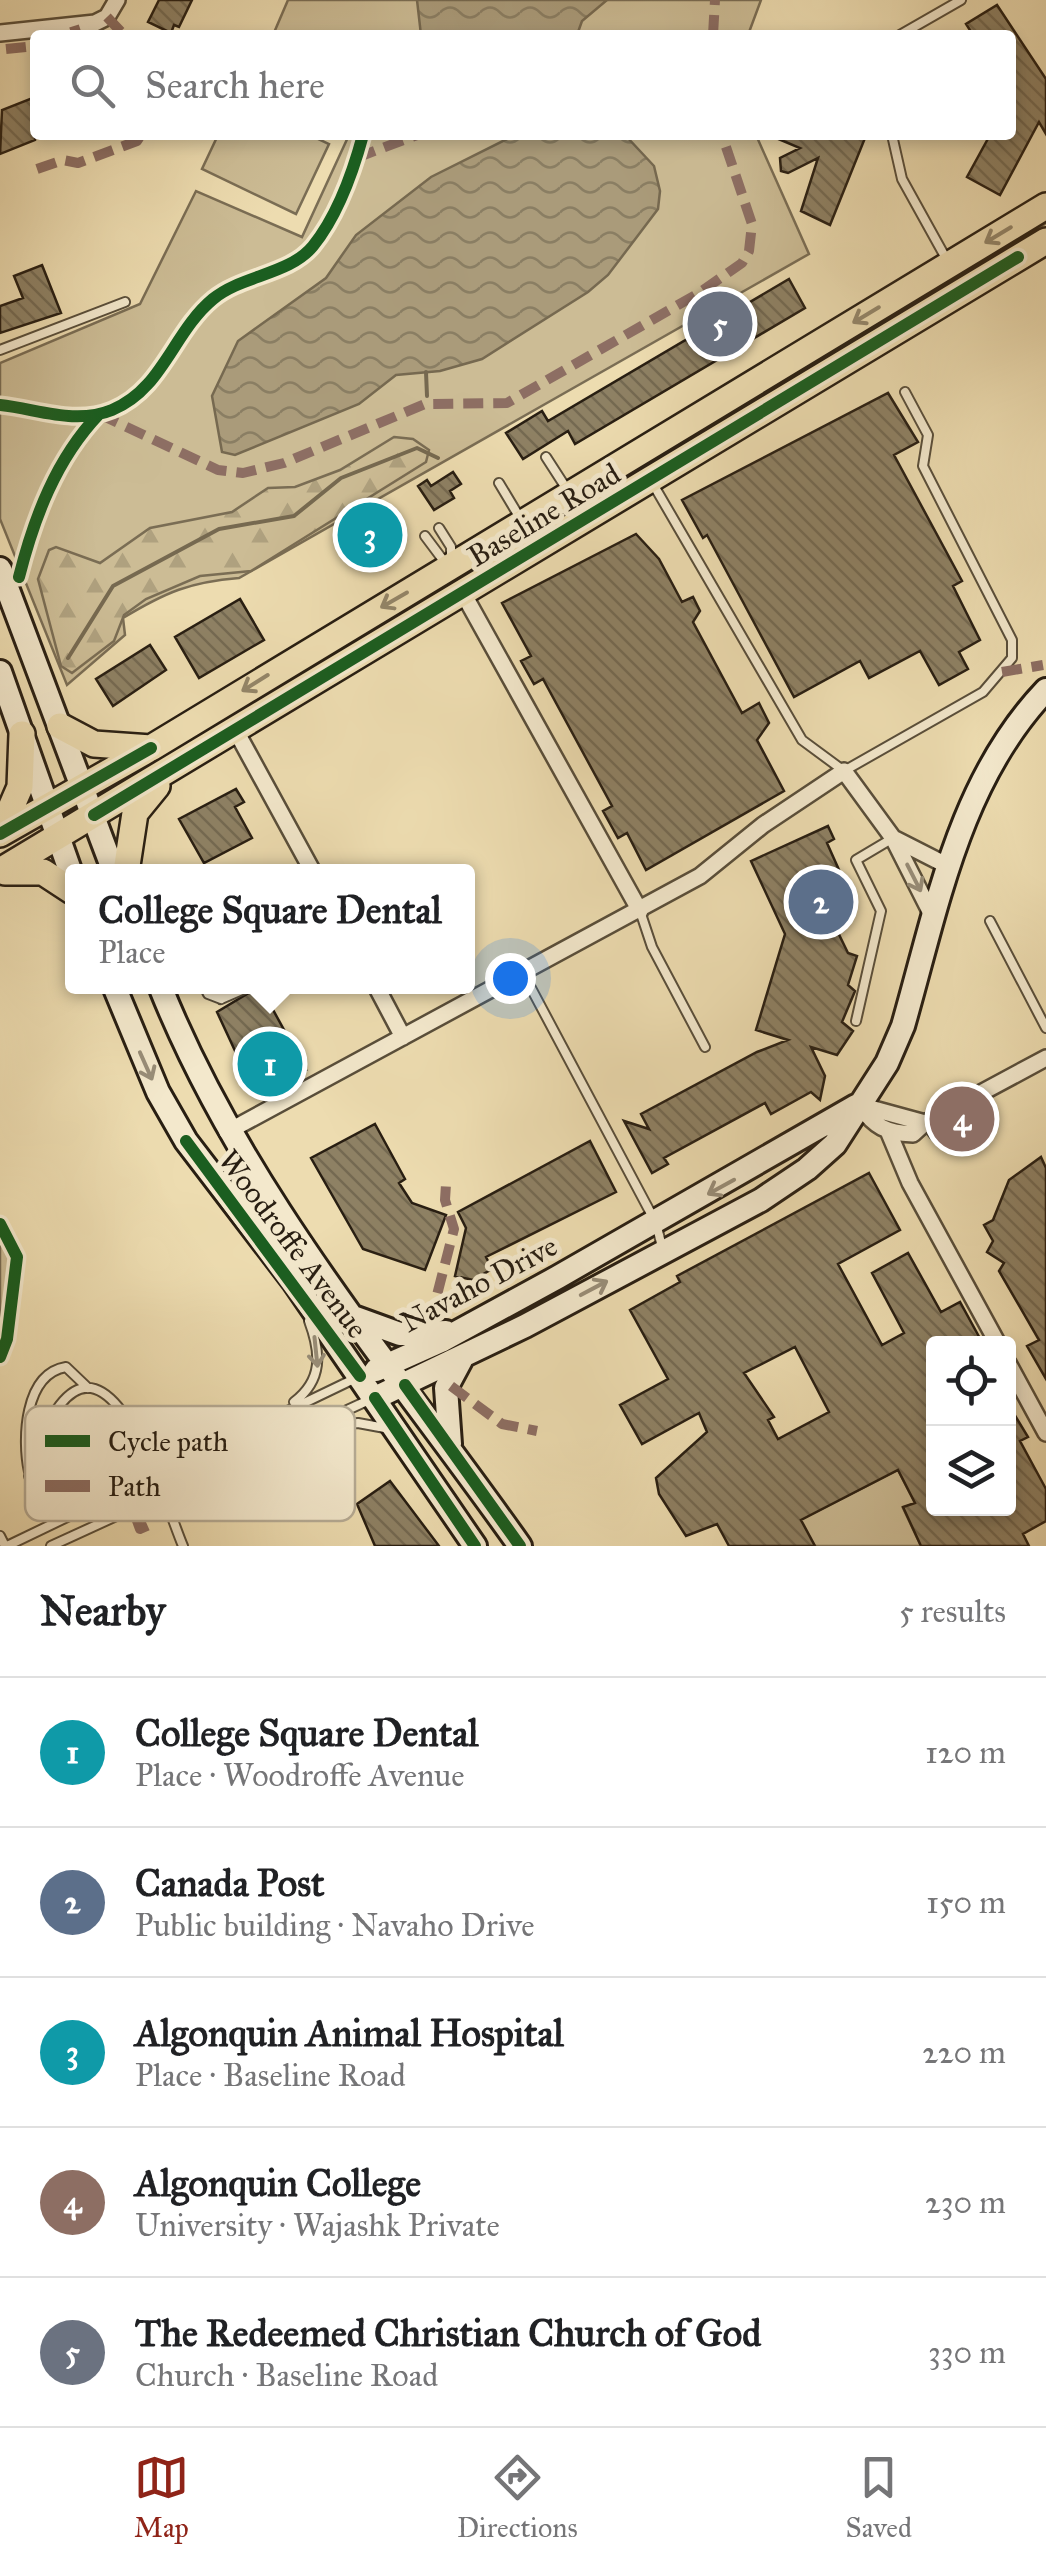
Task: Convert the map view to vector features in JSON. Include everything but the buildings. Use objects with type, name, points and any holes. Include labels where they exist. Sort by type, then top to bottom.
[{"type":"main road","name":"Baseline Road","points":[[0,834],[150,748],[1046,206]]},
{"type":"main road","name":"Baseline Road","points":[[0,872],[1046,241]]},
{"type":"main road","points":[[450,567],[463,593]]},
{"type":"main road","points":[[0,569],[111,864]]},
{"type":"main road","points":[[0,672],[68,864]]},
{"type":"main road","name":"Navaho Drive","points":[[375,1398],[463,1358],[776,1191],[835,1144],[887,1063],[903,1026],[974,793],[994,754],[1046,690]]},
{"type":"main road","points":[[60,726],[94,744],[150,748]]},
{"type":"main road","points":[[0,834],[20,787],[22,734]]},
{"type":"main road","points":[[127,864],[135,813],[170,771]]},
{"type":"main road","points":[[0,872],[31,869],[65,887]]},
{"type":"main road","name":"Woodroffe Avenue","points":[[117,994],[158,1092],[186,1141],[294,1282],[475,1546]]},
{"type":"main road","name":"Woodroffe Avenue","points":[[163,994],[190,1064],[258,1184],[520,1546]]},
{"type":"main road","name":"Navaho Drive","points":[[360,1376],[466,1327],[859,1105]]},
{"type":"main road","points":[[353,1316],[400,1334],[466,1327]]},
{"type":"main road","points":[[450,1448],[446,1388],[451,1372],[463,1358]]},
{"type":"street","points":[[0,33],[95,23],[107,17],[118,0]]},
{"type":"street","points":[[463,593],[640,911]]},
{"type":"street","points":[[236,731],[309,864]]},
{"type":"street","points":[[227,1132],[700,876],[763,824],[844,771],[893,838],[934,919]]},
{"type":"street","points":[[893,838],[950,867]]},
{"type":"street","points":[[380,994],[403,1036]]},
{"type":"street","points":[[859,1105],[872,1123],[889,1133],[925,1131],[1046,1058]]},
{"type":"street","points":[[859,1105],[925,1131]]},
{"type":"street","points":[[904,1168],[925,1131]]},
{"type":"street","points":[[889,1133],[994,1336]]},
{"type":"street","points":[[1016,1379],[1046,1433]]},
{"type":"lane","points":[[909,30],[961,0]]},
{"type":"lane","points":[[893,140],[902,179],[949,264]]},
{"type":"lane","points":[[0,350],[124,302]]},
{"type":"lane","points":[[651,480],[802,740],[844,771],[983,692],[1012,658],[1012,640],[923,466],[928,435],[905,392]]},
{"type":"lane","points":[[546,457],[570,494]]},
{"type":"lane","points":[[499,483],[523,523]]},
{"type":"lane","points":[[440,528],[451,547],[450,567]]},
{"type":"lane","points":[[425,536],[436,555],[450,567]]},
{"type":"lane","points":[[856,1021],[882,911],[856,860],[893,838]]},
{"type":"lane","points":[[640,911],[652,947],[706,1047]]},
{"type":"lane","points":[[990,921],[1046,1028]]},
{"type":"lane","points":[[523,973],[656,1223],[662,1251]]},
{"type":"lane","points":[[208,994],[221,999],[232,994]]},
{"type":"lane","points":[[218,994],[221,999]]},
{"type":"lane","points":[[289,1406],[306,1393],[318,1372],[314,1333],[294,1282]]},
{"type":"lane","points":[[32,1406],[43,1378],[66,1367],[88,1388],[116,1399],[119,1406]]},
{"type":"lane","name":"Navaho Drive","points":[[294,1406],[360,1376]]},
{"type":"lane","points":[[60,1406],[73,1392],[88,1388]]},
{"type":"lane","name":"Navaho Drive","points":[[355,1407],[375,1398]]},
{"type":"lane","points":[[355,1423],[402,1435]]},
{"type":"lane","points":[[25,1426],[25,1452]]},
{"type":"lane","name":"Navaho Drive","points":[[6,1546],[62,1521]]},
{"type":"lane","name":"Navaho Drive","points":[[51,1546],[105,1521]]},
{"type":"lane","points":[[172,1521],[183,1546]]},
{"type":"lane","points":[[0,1536],[6,1546]]},
{"type":"green space","points":[[288,0],[761,0],[750,30],[275,30]]},
{"type":"green space","points":[[216,140],[321,140],[329,144],[296,214],[202,169]]},
{"type":"green space","points":[[347,140],[758,140],[809,254],[239,578],[192,586],[138,609],[123,618],[125,635],[67,685],[0,519],[0,363],[140,304],[196,191],[302,237]]},
{"type":"green space","points":[[1046,217],[1046,223],[1020,243],[631,476],[628,472]]},
{"type":"green space","points":[[394,437],[413,439],[429,450],[426,462],[251,571],[200,576],[146,599],[124,615],[114,641],[72,673],[61,666],[38,579],[49,550],[56,547],[100,563],[150,528],[232,512],[268,488],[295,487],[340,470]]},
{"type":"green space","points":[[0,1230],[13,1262],[0,1351]]},
{"type":"green space","points":[[898,1470],[915,1503],[903,1508],[921,1546],[815,1546],[796,1522]]},
{"type":"water","points":[[417,0],[607,0],[582,21],[579,30],[420,30]]},
{"type":"water","points":[[505,140],[630,140],[654,166],[660,191],[658,209],[608,275],[588,292],[482,359],[440,371],[396,375],[359,404],[235,455],[222,452],[212,396],[238,341],[326,278],[356,235],[431,177]]},
{"type":"waterway","points":[[426,372],[427,396]]},
{"type":"waterway","points":[[68,658],[113,586],[219,529],[294,516],[341,478],[417,448],[438,458]]},
{"type":"marked path","points":[[713,30],[715,0]]},
{"type":"marked path","points":[[107,17],[119,30]]},
{"type":"marked path","points":[[74,26],[75,30]]},
{"type":"marked path","points":[[6,49],[30,47]]},
{"type":"marked path","points":[[37,169],[63,160],[78,163],[138,140]]},
{"type":"marked path","points":[[356,158],[404,140]]},
{"type":"marked path","points":[[99,414],[218,470],[243,473],[284,463],[425,404],[507,403],[699,293],[742,263],[749,251],[752,224],[724,140]]},
{"type":"marked path","points":[[1002,672],[1043,665]]},
{"type":"marked path","points":[[430,1322],[454,1229],[445,1200],[446,1184]]},
{"type":"marked path","points":[[451,1386],[502,1424],[537,1431]]},
{"type":"marked path","points":[[137,1521],[140,1529],[149,1525]]},
{"type":"cycle path","points":[[0,405],[84,416],[112,410],[129,401],[156,374],[199,312],[213,299],[291,263],[313,246],[344,193],[361,140]]},
{"type":"cycle path","points":[[94,815],[1018,257]]},
{"type":"cycle path","points":[[19,577],[48,490],[70,450],[99,414]]},
{"type":"cycle path","points":[[0,834],[151,748]]},
{"type":"cycle path","points":[[186,1141],[360,1376]]},
{"type":"cycle path","points":[[0,1224],[17,1257],[7,1339],[0,1357]]},
{"type":"cycle path","points":[[405,1385],[520,1546]]},
{"type":"cycle path","points":[[375,1398],[475,1546]]},
{"type":"place","name":"The Redeemed Christian Church of God","points":[[720,324]]},
{"type":"place","name":"Algonquin Animal Hospital","points":[[370,535]]},
{"type":"place","name":"Canada Post","points":[[821,902]]},
{"type":"place","name":"College Square Dental","points":[[270,1064]]},
{"type":"place","name":"Algonquin College","points":[[962,1119]]}]
